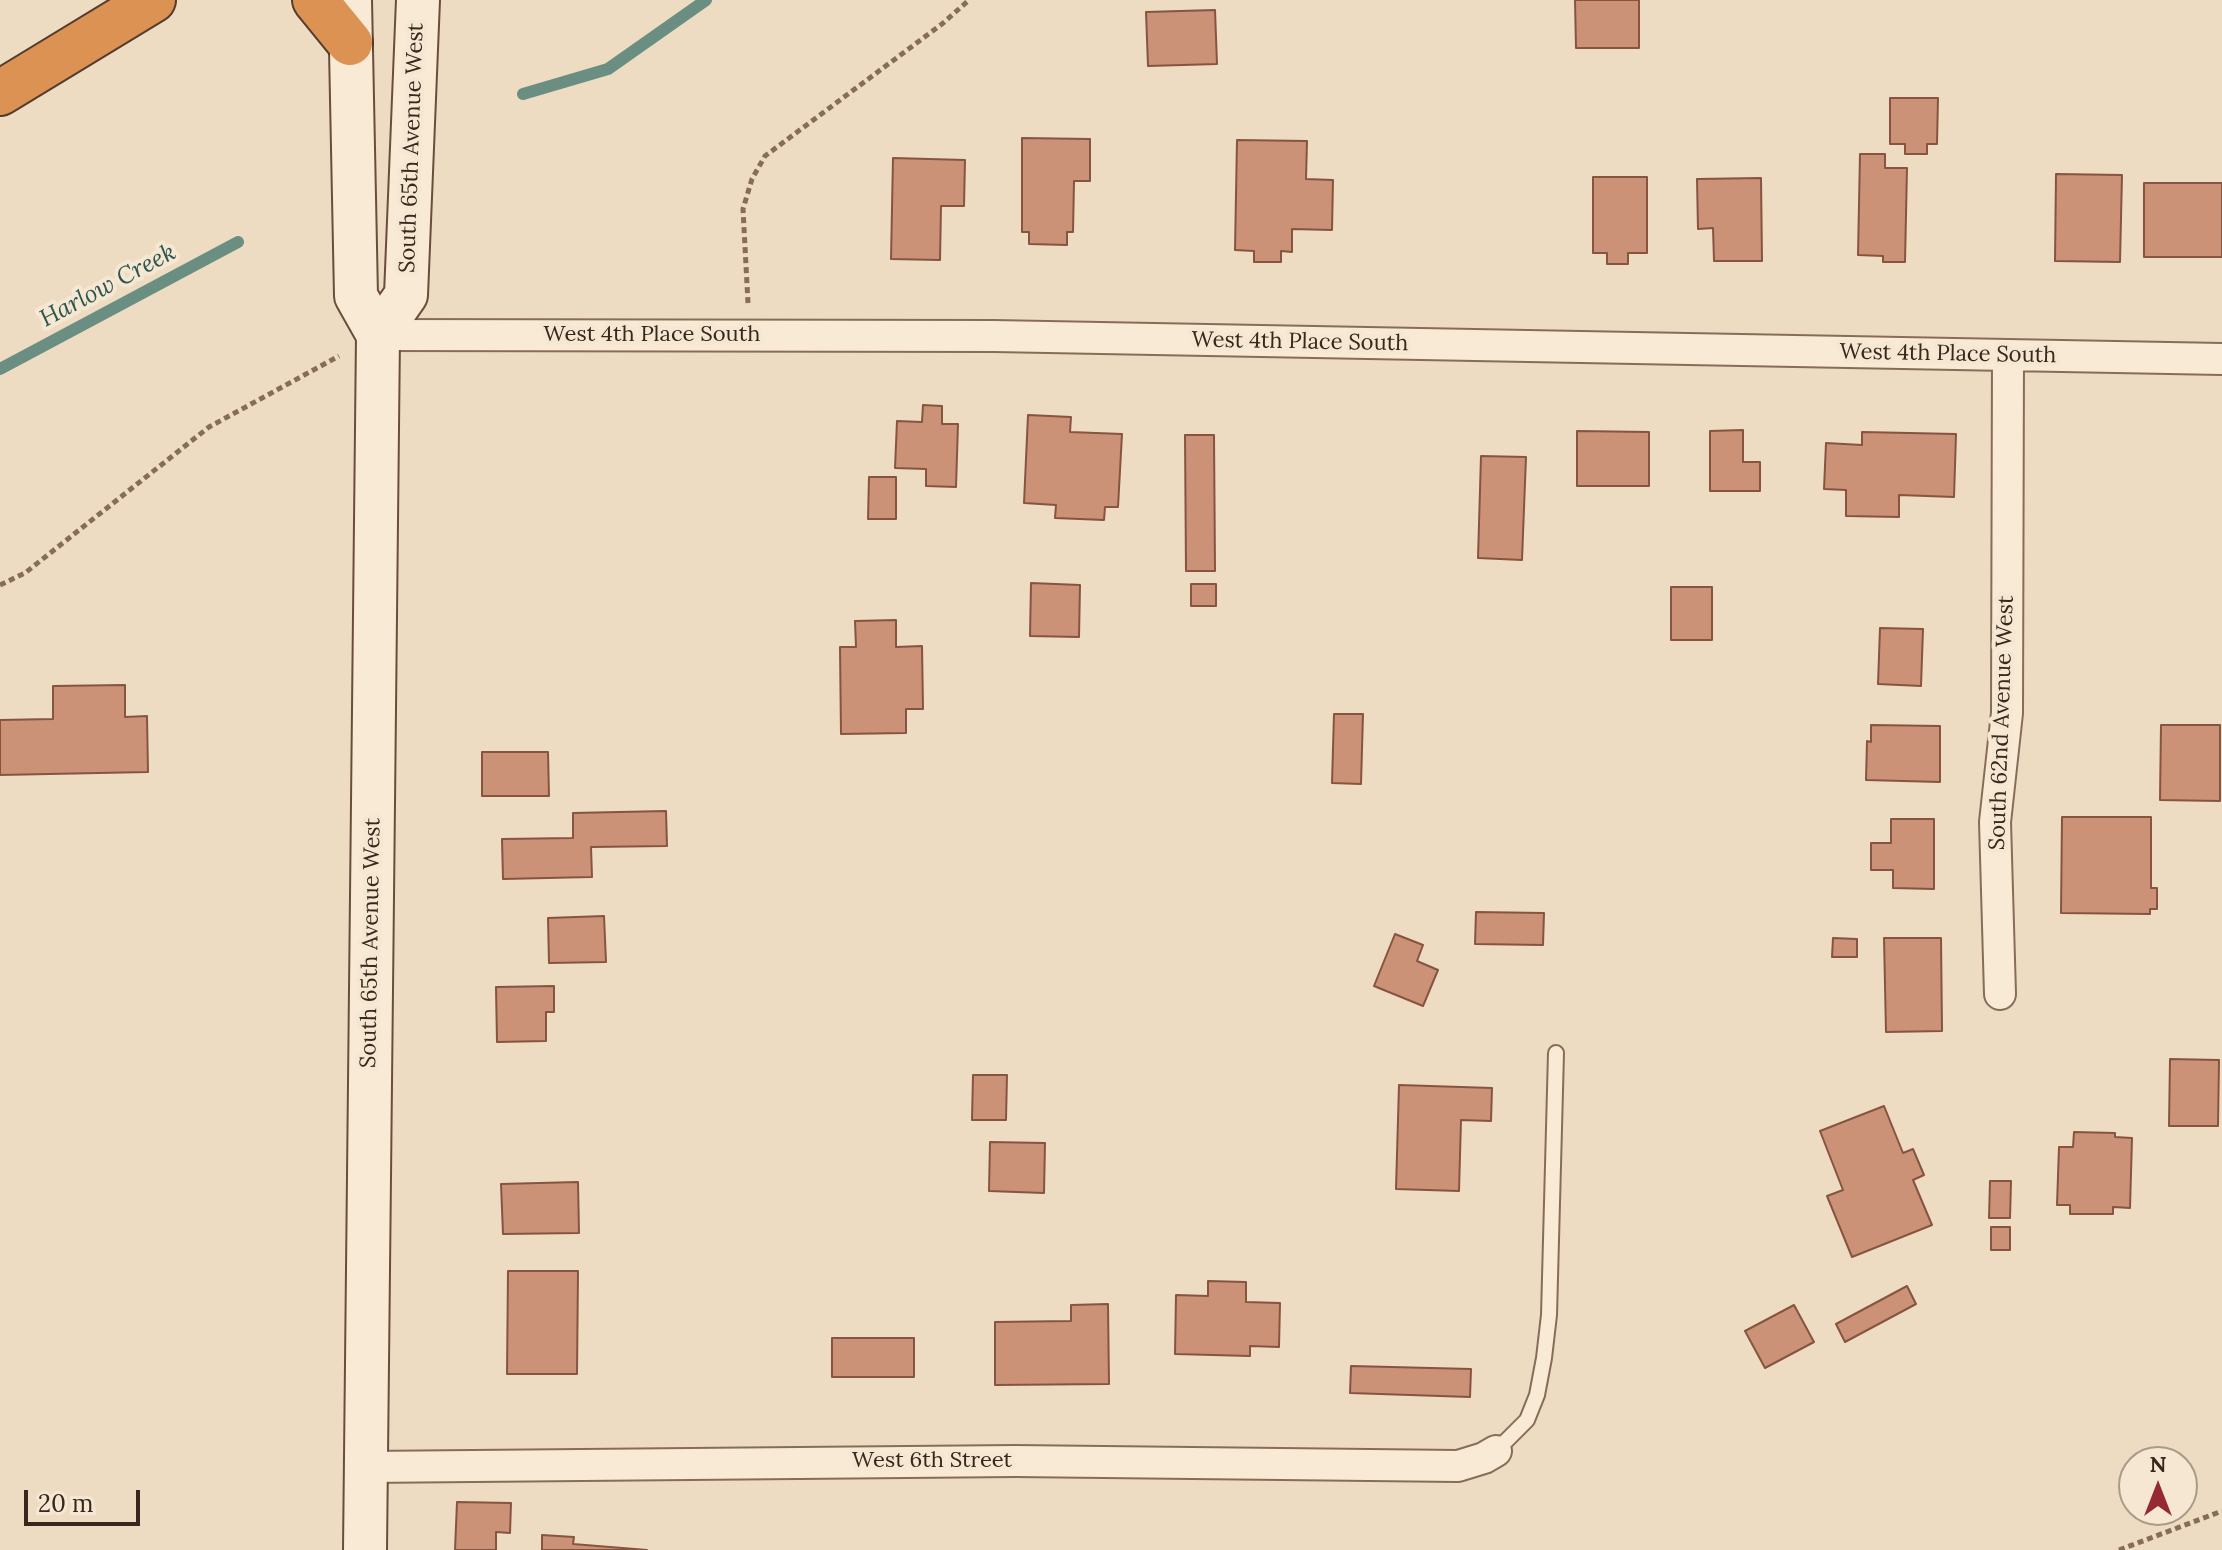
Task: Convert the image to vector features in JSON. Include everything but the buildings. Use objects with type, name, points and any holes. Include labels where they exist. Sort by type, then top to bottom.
[{"type":"highway","points":[[0,93],[153,0]]},
{"type":"highway","points":[[315,0],[350,21]]},
{"type":"street","name":"South 65th Avenue West","points":[[365,1550],[378,335],[406,295],[418,0]]},
{"type":"street","points":[[350,21],[356,296],[378,335]]},
{"type":"street","name":"West 4th Place South","points":[[378,335],[1009,336],[2222,359]]},
{"type":"street","name":"South 62nd Avenue West","points":[[2000,994],[1995,822],[2007,713],[2008,356]]},
{"type":"street","name":"West 6th Street","points":[[365,1467],[1000,1461],[1458,1466],[1496,1451]]},
{"type":"lane","points":[[1496,1451],[1527,1420],[1537,1395],[1544,1358],[1549,1315],[1556,1053]]},
{"type":"path","points":[[750,336],[743,209],[752,179],[765,156],[942,24],[969,0]]},
{"type":"path","points":[[0,585],[25,573],[209,427],[378,335]]},
{"type":"path","points":[[2119,1550],[2222,1511]]},
{"type":"waterway","name":"Harlow Creek","points":[[523,94],[608,69],[706,0]]},
{"type":"waterway","name":"Harlow Creek","points":[[0,369],[238,242]]}]
